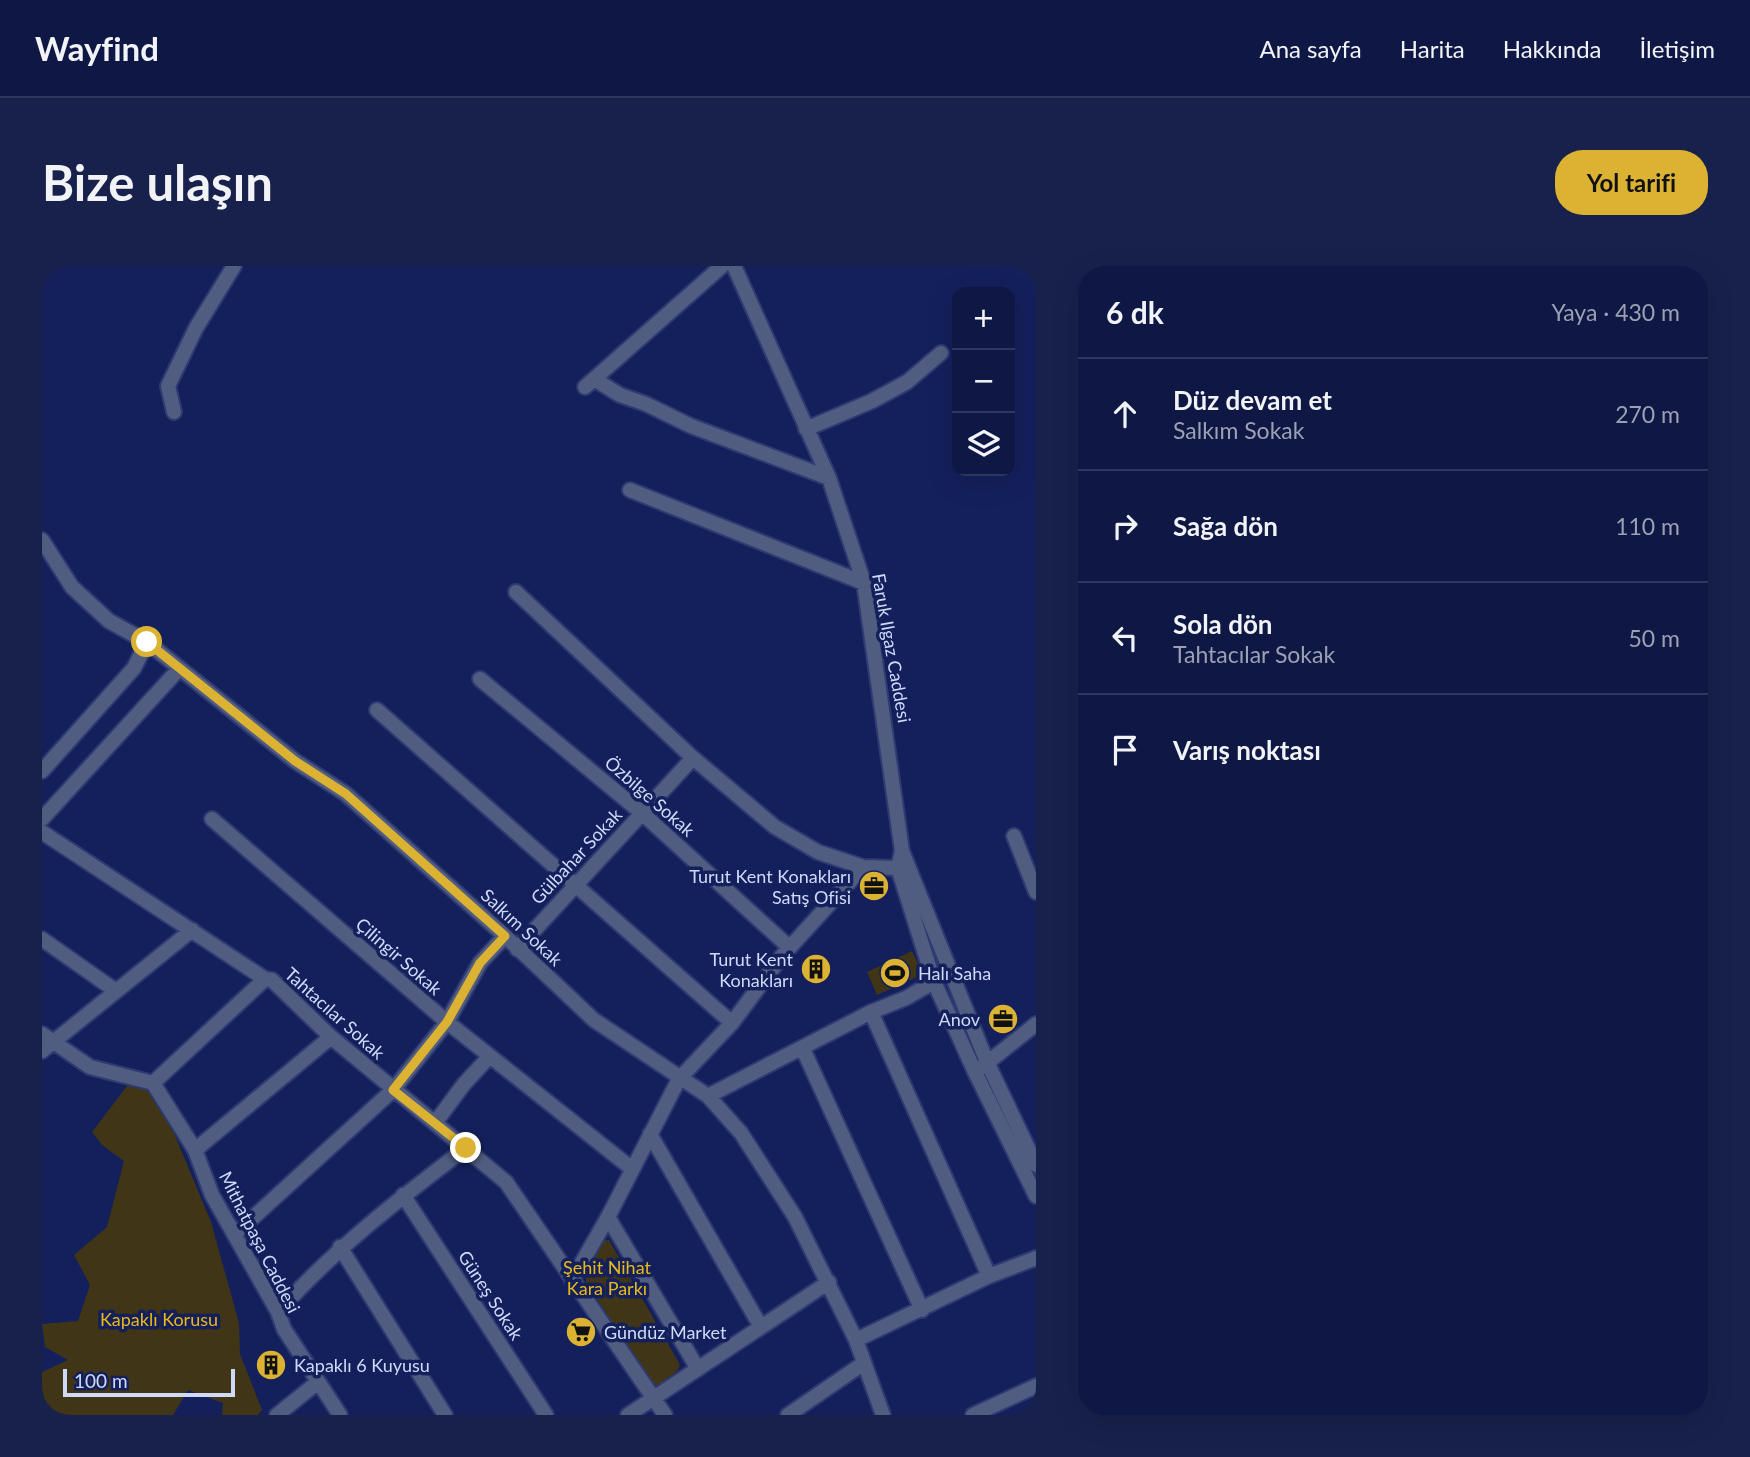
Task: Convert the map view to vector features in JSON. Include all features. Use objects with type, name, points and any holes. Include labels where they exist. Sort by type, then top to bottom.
[{"type":"street","points":[[174,412],[168,386],[196,328],[234,266]]},
{"type":"street","points":[[722,266],[589,383],[646,404],[691,426],[829,478]]},
{"type":"street","name":"Faruk Ilgaz Caddesi","points":[[734,266],[829,478],[864,583],[902,850],[987,1062],[1036,1165]]},
{"type":"street","points":[[806,429],[872,401],[907,382],[941,353]]},
{"type":"street","points":[[630,490],[864,583]]},
{"type":"street","name":"Salkım Sokak","points":[[42,540],[72,587],[109,621],[147,642],[295,761],[346,794],[505,936],[594,1020],[708,1096],[741,1133],[795,1217],[856,1340],[883,1415]]},
{"type":"street","points":[[516,592],[693,758],[775,827],[818,852],[863,867],[898,868],[934,982],[1036,1196]]},
{"type":"street","points":[[42,771],[134,668],[147,642]]},
{"type":"street","points":[[42,819],[179,669]]},
{"type":"street","name":"Özbilge Sokak","points":[[480,679],[642,813],[789,947]]},
{"type":"street","points":[[377,710],[732,1023]]},
{"type":"street","name":"Gülbahar Sokak","points":[[517,948],[693,758]]},
{"type":"street","name":"Çilingir Sokak","points":[[212,820],[447,1022],[631,1168]]},
{"type":"street","points":[[42,832],[265,979]]},
{"type":"street","points":[[1014,836],[1036,892]]},
{"type":"street","name":"Faruk Ilgaz Caddesi","points":[[898,868],[902,850]]},
{"type":"street","points":[[572,1280],[608,1217],[679,1079],[732,1023],[789,947],[863,867]]},
{"type":"street","points":[[153,1083],[90,1067],[46,1042],[116,992],[192,930]]},
{"type":"street","points":[[235,1234],[393,1090],[447,1022],[480,963],[505,936]]},
{"type":"street","points":[[42,939],[116,992]]},
{"type":"street","name":"Tahtacılar Sokak","points":[[153,1083],[265,979],[272,980],[331,1037],[506,1182],[665,1415]]},
{"type":"street","points":[[708,1096],[934,982]]},
{"type":"street","points":[[872,1012],[989,1276]]},
{"type":"street","points":[[975,1072],[1036,1024]]},
{"type":"street","points":[[195,1150],[331,1037]]},
{"type":"street","points":[[803,1049],[922,1310]]},
{"type":"street","points":[[435,1123],[464,1084],[490,1056]]},
{"type":"street","name":"Mithatpaşa Caddesi","points":[[153,1083],[195,1150],[212,1195],[278,1312],[284,1329],[340,1415]]},
{"type":"street","points":[[650,1134],[761,1327]]},
{"type":"street","points":[[278,1312],[340,1247],[466,1148]]},
{"type":"street","name":"Güneş Sokak","points":[[403,1195],[546,1415]]},
{"type":"street","points":[[608,1217],[698,1369]]},
{"type":"street","points":[[340,1247],[445,1415]]},
{"type":"street","points":[[856,1340],[989,1276],[1036,1258]]},
{"type":"street","points":[[628,1415],[829,1282]]},
{"type":"street","points":[[788,1415],[864,1363]]},
{"type":"street","points":[[277,1415],[318,1382]]},
{"type":"street","points":[[973,1415],[1000,1409],[1036,1386]]},
{"type":"green space","name":"Halı Saha","points":[[912,951],[923,974],[877,995],[867,972]]},
{"type":"green space","name":"Kapaklı Korusu","points":[[154,1085],[211,1222],[239,1323],[240,1354],[262,1410],[258,1415],[222,1415],[223,1403],[188,1390],[173,1415],[42,1415],[42,1372],[68,1360],[45,1347],[42,1324],[78,1321],[90,1285],[74,1255],[107,1227],[124,1161],[102,1145],[92,1132],[127,1086]]},
{"type":"green space","name":"Şehit Nihat Kara Parkı","points":[[602,1240],[609,1240],[680,1365],[677,1371],[657,1386],[649,1384],[586,1282],[586,1273]]},
{"type":"place","name":"Turut Kent Konakları Satış Ofisi","points":[[874,886]]},
{"type":"place","name":"Turut Kent Konakları","points":[[816,969]]},
{"type":"place","name":"Halı Saha","points":[[895,973]]},
{"type":"place","name":"Anov","points":[[1003,1019]]},
{"type":"place","name":"Gündüz Market","points":[[581,1332]]},
{"type":"place","name":"Kapaklı 6 Kuyusu","points":[[271,1365]]},
{"type":"route","points":[[147,642],[295,761],[346,794],[505,936],[480,963],[447,1022],[393,1090],[466,1148]]}]
